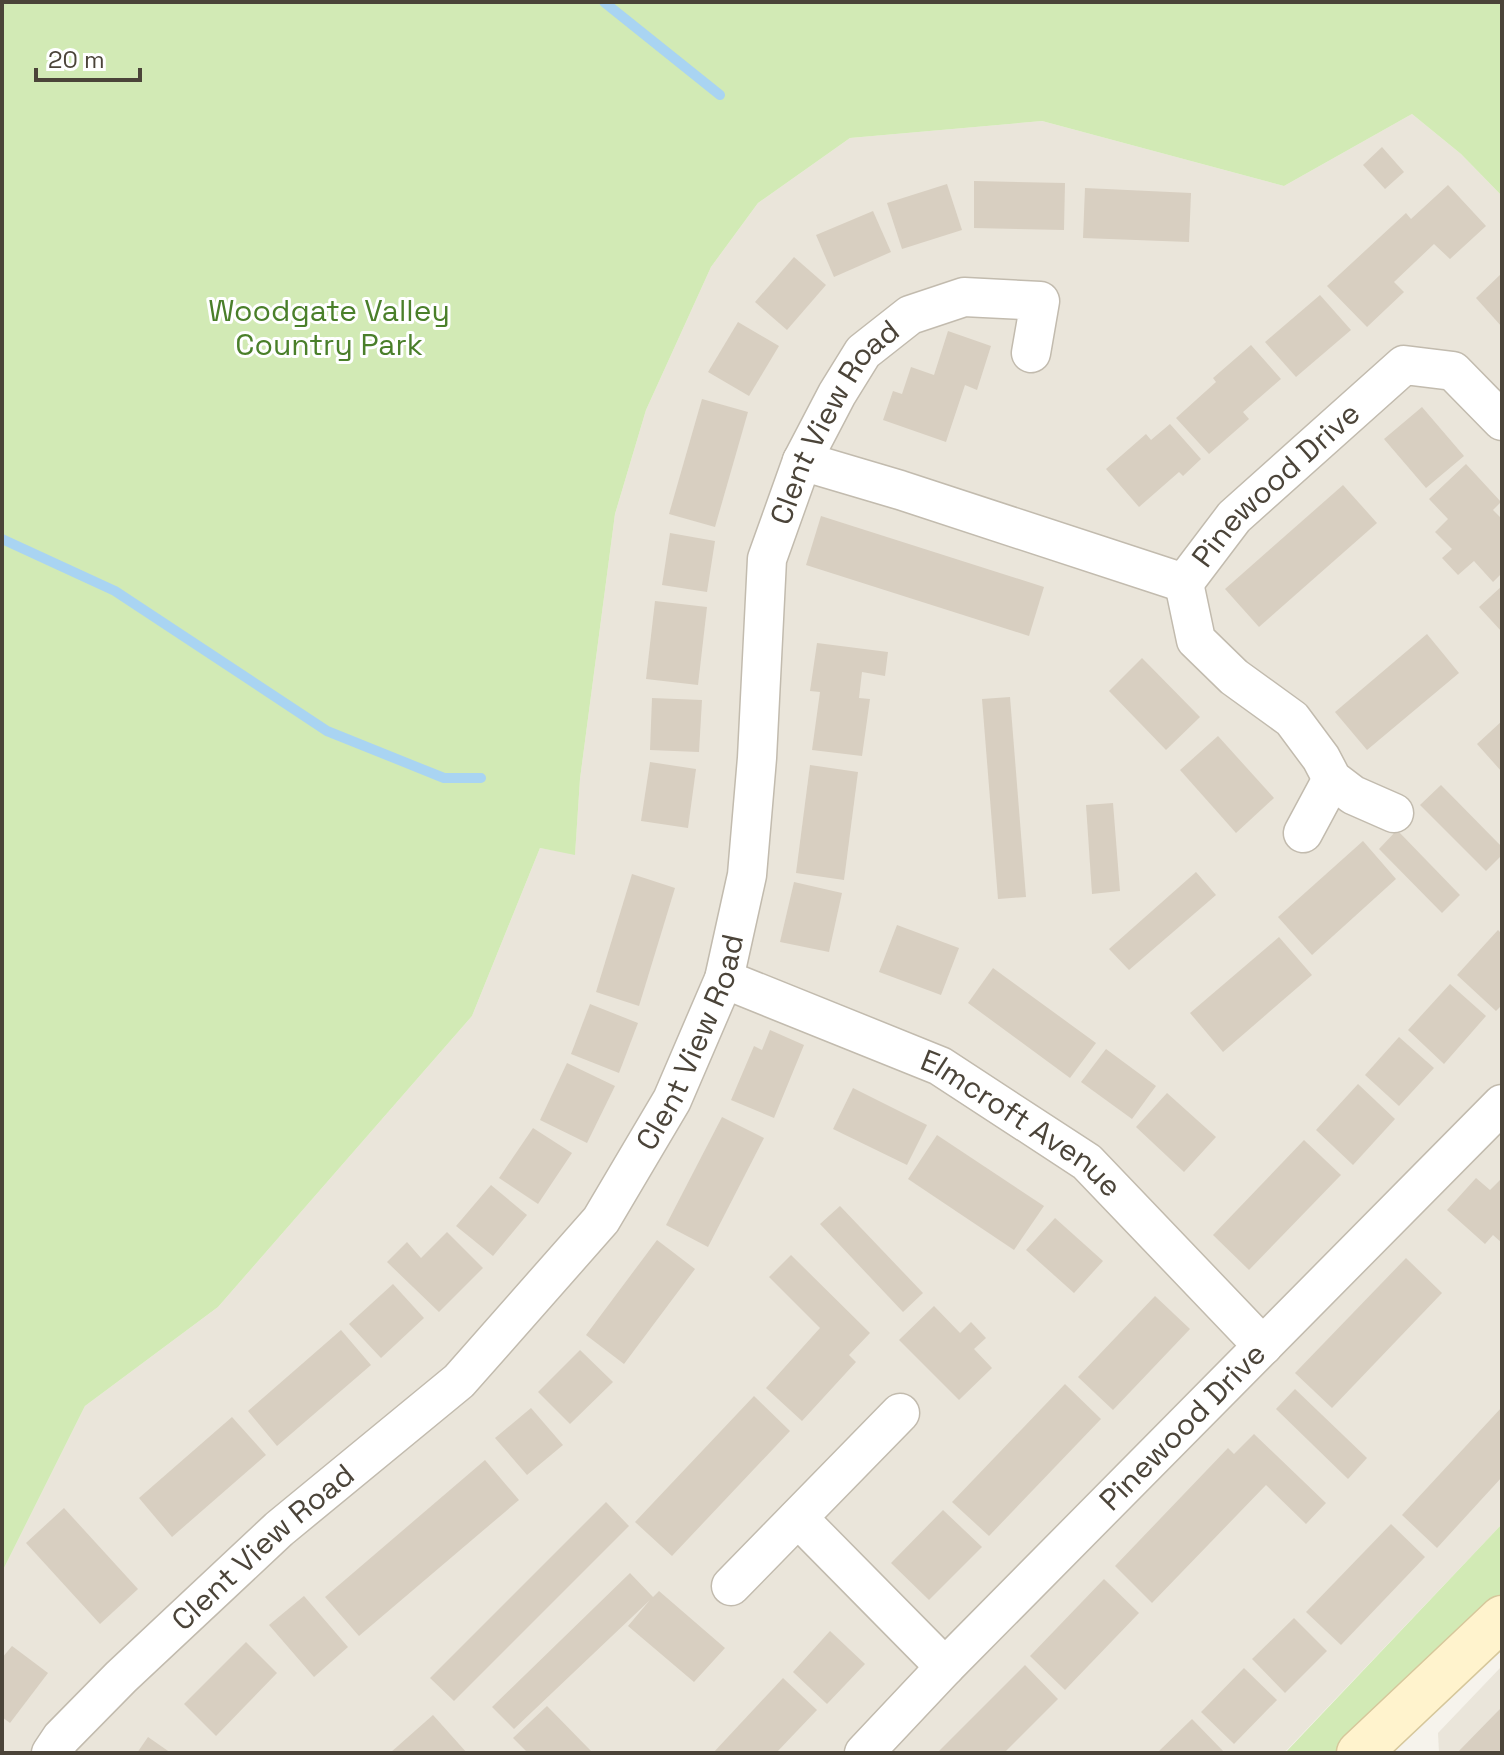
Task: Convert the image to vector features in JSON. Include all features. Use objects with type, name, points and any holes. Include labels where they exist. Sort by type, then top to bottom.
[{"type":"street","name":"Clent View Road","points":[[51,1753],[61,1738],[121,1677],[279,1529],[459,1381],[601,1220],[672,1100],[724,979],[747,875],[757,758],[767,559],[802,461],[863,352],[910,315],[964,297],[1040,301],[1031,353]]},
{"type":"street","name":"Pinewood Drive","points":[[802,461],[1184,583],[1234,517],[1404,365],[1453,371],[1502,421]]},
{"type":"street","points":[[1184,583],[1196,640],[1234,677],[1292,719],[1321,758],[1332,779],[1353,795],[1394,813]]},
{"type":"street","points":[[1303,833],[1332,779]]},
{"type":"street","name":"Elmcroft Avenue","points":[[724,979],[940,1066],[1087,1162],[1263,1346]]},
{"type":"street","name":"Pinewood Drive","points":[[864,1753],[945,1667],[1502,1104]]},
{"type":"street","points":[[731,1586],[900,1413]]},
{"type":"street","points":[[798,1518],[945,1667]]},
{"type":"street","points":[[1359,1753],[1502,1618]]},
{"type":"shaded area","points":[[1412,114],[1461,154],[1502,196],[1502,1524],[1284,1753],[2,1753],[2,1572],[85,1406],[218,1307],[472,1016],[540,848],[575,854],[580,779],[615,514],[646,410],[711,267],[758,203],[850,138],[1042,121],[1284,186]]},
{"type":"shaded area","points":[[1502,1666],[1502,1753],[1439,1753],[1438,1733]]},
{"type":"green space","name":"Woodgate Valley Country Park","points":[[2,2],[1502,2],[1502,196],[1461,154],[1412,114],[1284,186],[1042,121],[850,138],[758,203],[711,267],[646,410],[615,514],[580,779],[575,855],[540,848],[472,1016],[218,1307],[85,1406],[2,1572]]},
{"type":"green space","points":[[1502,1524],[1502,1597],[1342,1753],[1285,1753]]},
{"type":"building","points":[[1382,147],[1404,172],[1385,189],[1363,165]]},
{"type":"building","points":[[974,181],[1065,183],[1064,230],[974,228]]},
{"type":"building","points":[[947,184],[962,230],[902,249],[887,203]]},
{"type":"building","points":[[1448,185],[1486,226],[1450,259],[1434,244],[1394,282],[1404,292],[1367,327],[1327,286],[1406,213],[1411,219]]},
{"type":"building","points":[[1085,188],[1191,193],[1189,242],[1083,238]]},
{"type":"building","points":[[873,211],[891,252],[834,277],[816,235]]},
{"type":"building","points":[[794,257],[826,285],[787,330],[755,302]]},
{"type":"building","points":[[1502,273],[1502,327],[1476,298]]},
{"type":"building","points":[[1320,295],[1351,330],[1296,377],[1265,342]]},
{"type":"building","points":[[738,322],[779,346],[749,396],[708,372]]},
{"type":"building","points":[[948,331],[991,346],[977,390],[965,385],[946,442],[883,420],[893,391],[902,394],[911,367],[934,375]]},
{"type":"building","points":[[1251,345],[1281,379],[1243,412],[1249,419],[1209,454],[1176,418],[1216,382],[1213,378]]},
{"type":"building","points":[[702,399],[748,412],[715,527],[669,514]]},
{"type":"building","points":[[1422,407],[1464,456],[1426,488],[1384,439]]},
{"type":"building","points":[[1170,424],[1201,459],[1183,476],[1179,472],[1139,507],[1106,469],[1146,434],[1151,440]]},
{"type":"building","points":[[1466,464],[1501,502],[1493,510],[1502,519],[1502,573],[1493,582],[1474,561],[1458,575],[1442,558],[1452,549],[1435,532],[1448,519],[1429,499]]},
{"type":"building","points":[[1343,485],[1377,523],[1259,627],[1225,589]]},
{"type":"building","points":[[821,516],[1044,587],[1029,636],[806,565]]},
{"type":"building","points":[[670,533],[715,541],[707,592],[662,585]]},
{"type":"building","points":[[1502,586],[1502,632],[1479,607]]},
{"type":"building","points":[[655,601],[707,607],[698,685],[646,679]]},
{"type":"building","points":[[1427,634],[1459,673],[1367,750],[1335,712]]},
{"type":"building","points":[[817,643],[888,652],[885,676],[862,672],[859,698],[870,699],[862,756],[812,750],[820,692],[810,691]]},
{"type":"building","points":[[1142,658],[1200,717],[1166,750],[1109,691]]},
{"type":"building","points":[[1010,697],[1026,897],[998,899],[982,699]]},
{"type":"building","points":[[652,698],[702,700],[699,752],[650,750]]},
{"type":"building","points":[[1502,721],[1502,772],[1477,744]]},
{"type":"building","points":[[1218,736],[1274,798],[1236,833],[1180,770]]},
{"type":"building","points":[[650,762],[696,769],[688,828],[641,821]]},
{"type":"building","points":[[810,765],[858,772],[844,880],[796,873]]},
{"type":"building","points":[[1441,785],[1502,847],[1502,855],[1486,871],[1420,805]]},
{"type":"building","points":[[1113,803],[1120,891],[1092,894],[1086,805]]},
{"type":"building","points":[[1397,830],[1460,895],[1442,913],[1379,849]]},
{"type":"building","points":[[1363,841],[1396,879],[1312,955],[1278,917]]},
{"type":"building","points":[[1196,872],[1216,895],[1129,970],[1109,949]]},
{"type":"building","points":[[632,874],[675,888],[639,1006],[596,992]]},
{"type":"building","points":[[794,882],[842,893],[829,952],[780,942]]},
{"type":"building","points":[[897,925],[959,948],[941,995],[879,972]]},
{"type":"building","points":[[1498,930],[1502,934],[1502,1005],[1496,1011],[1457,975]]},
{"type":"building","points":[[1279,937],[1312,975],[1223,1052],[1190,1013]]},
{"type":"building","points":[[993,968],[1096,1043],[1070,1078],[968,1003]]},
{"type":"building","points":[[1450,984],[1486,1016],[1444,1064],[1408,1030]]},
{"type":"building","points":[[590,1004],[638,1023],[619,1073],[571,1054]]},
{"type":"building","points":[[770,1030],[804,1045],[774,1118],[731,1100],[754,1046],[762,1050]]},
{"type":"building","points":[[1399,1037],[1434,1068],[1399,1106],[1365,1075]]},
{"type":"building","points":[[1106,1049],[1156,1086],[1132,1119],[1081,1082]]},
{"type":"building","points":[[567,1063],[615,1086],[587,1143],[540,1120]]},
{"type":"building","points":[[1358,1084],[1395,1119],[1353,1165],[1316,1130]]},
{"type":"building","points":[[853,1088],[927,1125],[907,1165],[833,1129]]},
{"type":"building","points":[[1167,1093],[1216,1137],[1184,1172],[1136,1127]]},
{"type":"building","points":[[722,1117],[764,1138],[708,1247],[666,1225]]},
{"type":"building","points":[[533,1128],[572,1153],[538,1204],[499,1178]]},
{"type":"building","points":[[937,1135],[1044,1206],[1014,1250],[908,1179]]},
{"type":"building","points":[[1304,1140],[1341,1175],[1249,1270],[1213,1235]]},
{"type":"building","points":[[1476,1178],[1490,1190],[1500,1180],[1502,1182],[1502,1243],[1493,1235],[1485,1244],[1447,1210]]},
{"type":"building","points":[[491,1185],[527,1215],[493,1256],[456,1226]]},
{"type":"building","points":[[840,1206],[923,1293],[903,1312],[820,1224]]},
{"type":"building","points":[[1055,1218],[1103,1261],[1074,1293],[1026,1250]]},
{"type":"building","points":[[447,1232],[483,1268],[439,1312],[387,1262],[407,1242],[421,1258]]},
{"type":"building","points":[[657,1240],[695,1269],[624,1364],[586,1335]]},
{"type":"building","points":[[791,1255],[870,1333],[849,1355],[856,1362],[802,1421],[766,1388],[820,1328],[769,1277]]},
{"type":"building","points":[[1406,1258],[1442,1293],[1332,1408],[1295,1373]]},
{"type":"building","points":[[393,1284],[424,1318],[381,1358],[349,1324]]},
{"type":"building","points":[[1155,1296],[1190,1329],[1113,1410],[1078,1377]]},
{"type":"building","points":[[934,1306],[960,1333],[971,1322],[986,1338],[974,1349],[992,1368],[959,1400],[899,1340]]},
{"type":"building","points":[[341,1330],[371,1365],[277,1446],[248,1411]]},
{"type":"building","points":[[580,1350],[613,1382],[570,1424],[538,1392]]},
{"type":"building","points":[[1065,1384],[1101,1419],[989,1536],[952,1502]]},
{"type":"building","points":[[1295,1389],[1367,1458],[1348,1479],[1276,1409]]},
{"type":"building","points":[[754,1396],[790,1431],[672,1556],[635,1522]]},
{"type":"building","points":[[1502,1407],[1502,1477],[1437,1548],[1402,1515]]},
{"type":"building","points":[[531,1408],[563,1445],[527,1475],[495,1438]]},
{"type":"building","points":[[232,1417],[266,1455],[172,1537],[139,1498]]},
{"type":"building","points":[[1254,1434],[1326,1503],[1306,1524],[1266,1485],[1152,1603],[1115,1566],[1228,1448],[1234,1454]]},
{"type":"building","points":[[485,1460],[519,1500],[359,1636],[325,1597]]},
{"type":"building","points":[[606,1502],[629,1526],[454,1701],[430,1678]]},
{"type":"building","points":[[64,1508],[138,1589],[100,1624],[26,1543]]},
{"type":"building","points":[[943,1510],[982,1547],[929,1600],[891,1563]]},
{"type":"building","points":[[1391,1524],[1425,1557],[1341,1645],[1306,1612]]},
{"type":"building","points":[[630,1573],[653,1597],[659,1591],[725,1648],[694,1682],[628,1626],[650,1600],[514,1729],[492,1707]]},
{"type":"building","points":[[1104,1579],[1139,1613],[1065,1690],[1030,1656]]},
{"type":"building","points":[[304,1596],[348,1647],[314,1677],[269,1625]]},
{"type":"building","points":[[1294,1618],[1327,1651],[1285,1693],[1252,1659]]},
{"type":"building","points":[[830,1631],[865,1664],[827,1704],[793,1672]]},
{"type":"building","points":[[246,1642],[277,1673],[216,1736],[184,1704]]},
{"type":"building","points":[[12,1646],[48,1673],[10,1723],[2,1717],[2,1658]]},
{"type":"building","points":[[1025,1665],[1058,1699],[1004,1753],[937,1753]]},
{"type":"building","points":[[1244,1668],[1277,1700],[1234,1744],[1201,1712]]},
{"type":"building","points":[[783,1678],[817,1710],[776,1753],[713,1753]]},
{"type":"building","points":[[547,1706],[593,1753],[528,1753],[513,1738]]},
{"type":"building","points":[[1502,1707],[1502,1753],[1457,1753],[1497,1712]]},
{"type":"building","points":[[433,1715],[467,1753],[390,1753]]},
{"type":"building","points":[[1192,1719],[1225,1753],[1157,1753]]},
{"type":"building","points":[[148,1737],[171,1753],[137,1753]]},
{"type":"waterway","points":[[604,2],[720,95]]},
{"type":"waterway","points":[[2,539],[115,591],[327,731],[444,778],[481,778]]}]
